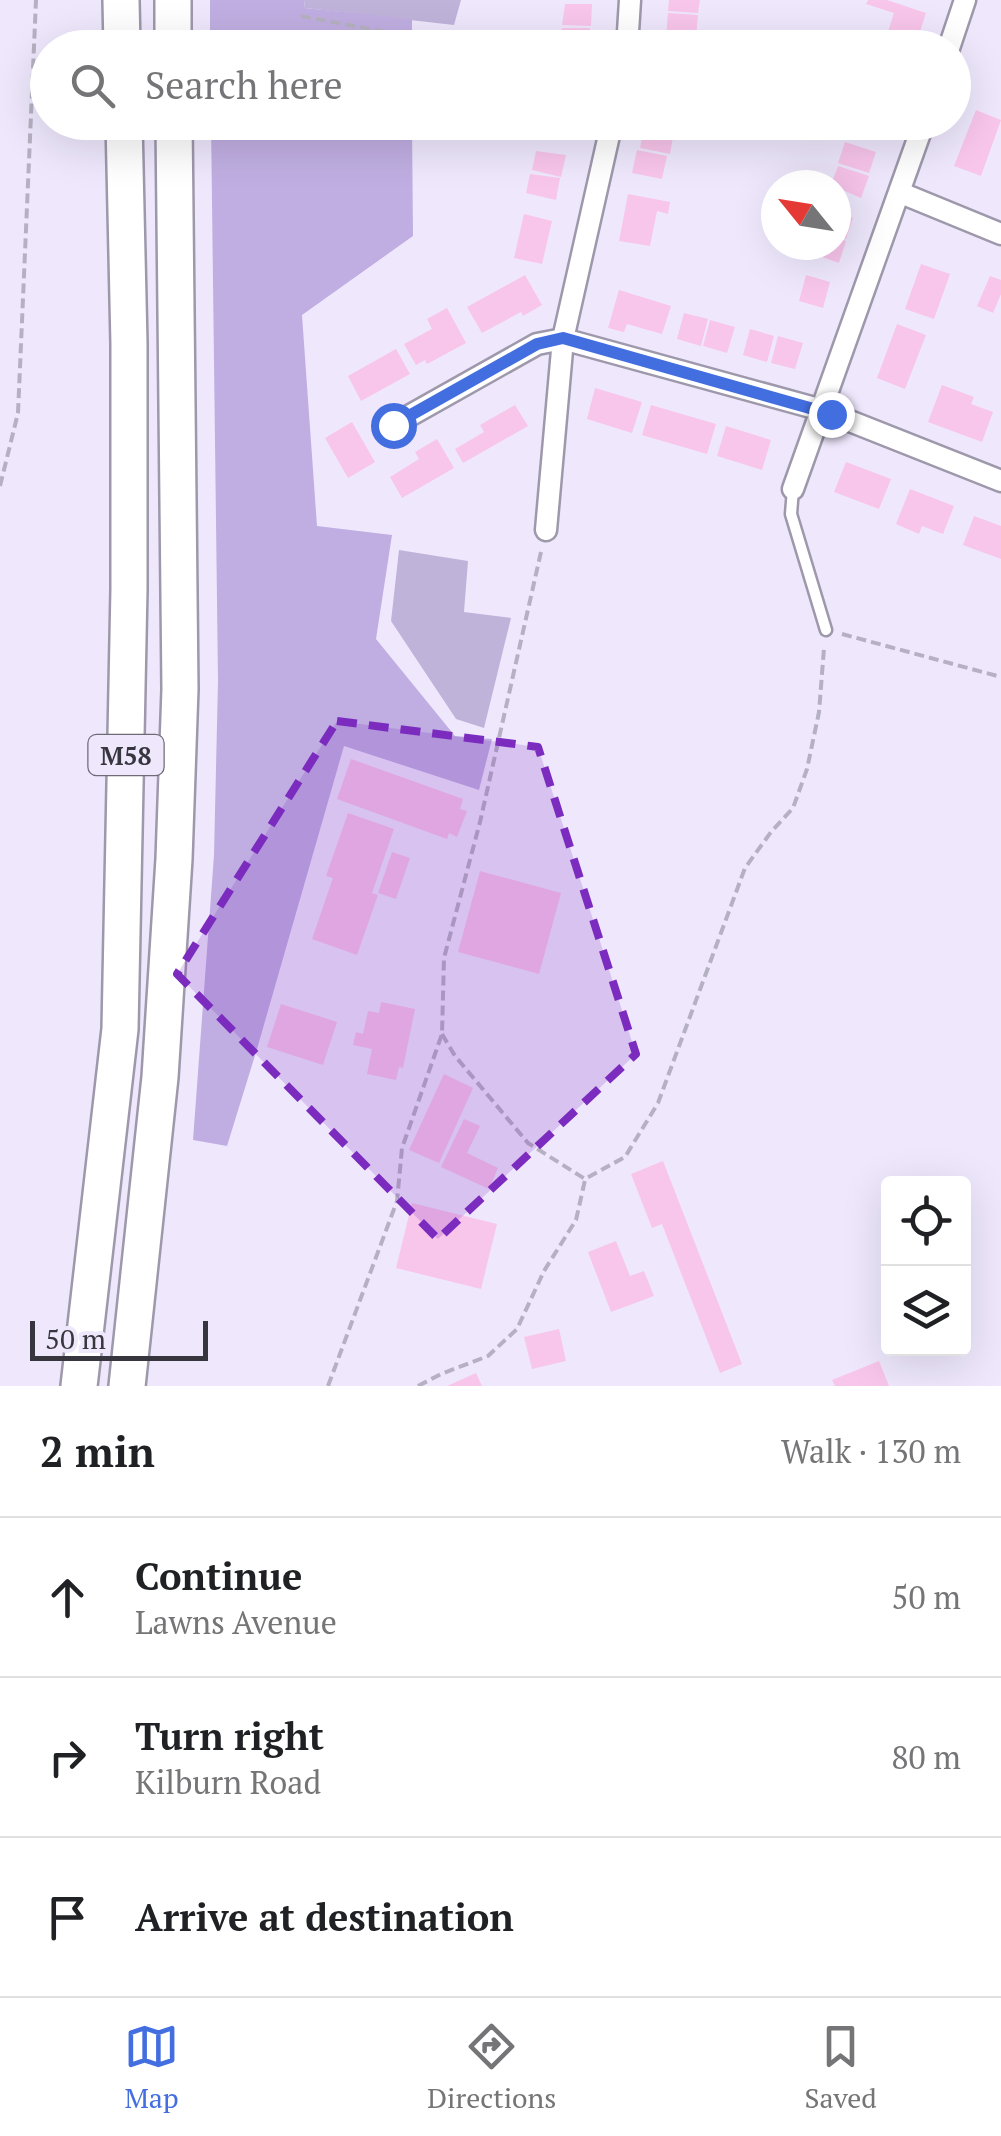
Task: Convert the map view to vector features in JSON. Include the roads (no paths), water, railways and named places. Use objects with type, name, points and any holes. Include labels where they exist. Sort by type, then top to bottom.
[{"type":"highway","points":[[121,0],[122,30]]},
{"type":"highway","points":[[173,0],[174,30]]},
{"type":"highway","name":"M58","points":[[78,1386],[120,1029],[129,551],[124,140]]},
{"type":"highway","name":"M58","points":[[127,1386],[160,1076],[178,764],[174,140]]},
{"type":"street","points":[[628,30],[630,0]]},
{"type":"street","points":[[956,30],[965,0]]},
{"type":"street","points":[[546,530],[563,338],[608,140]]},
{"type":"street","points":[[793,490],[918,140]]},
{"type":"street","points":[[900,193],[1001,234]]},
{"type":"street","points":[[393,425],[537,344],[563,338],[822,410],[1001,482]]},
{"type":"lane","points":[[793,490],[791,514],[826,630]]}]
